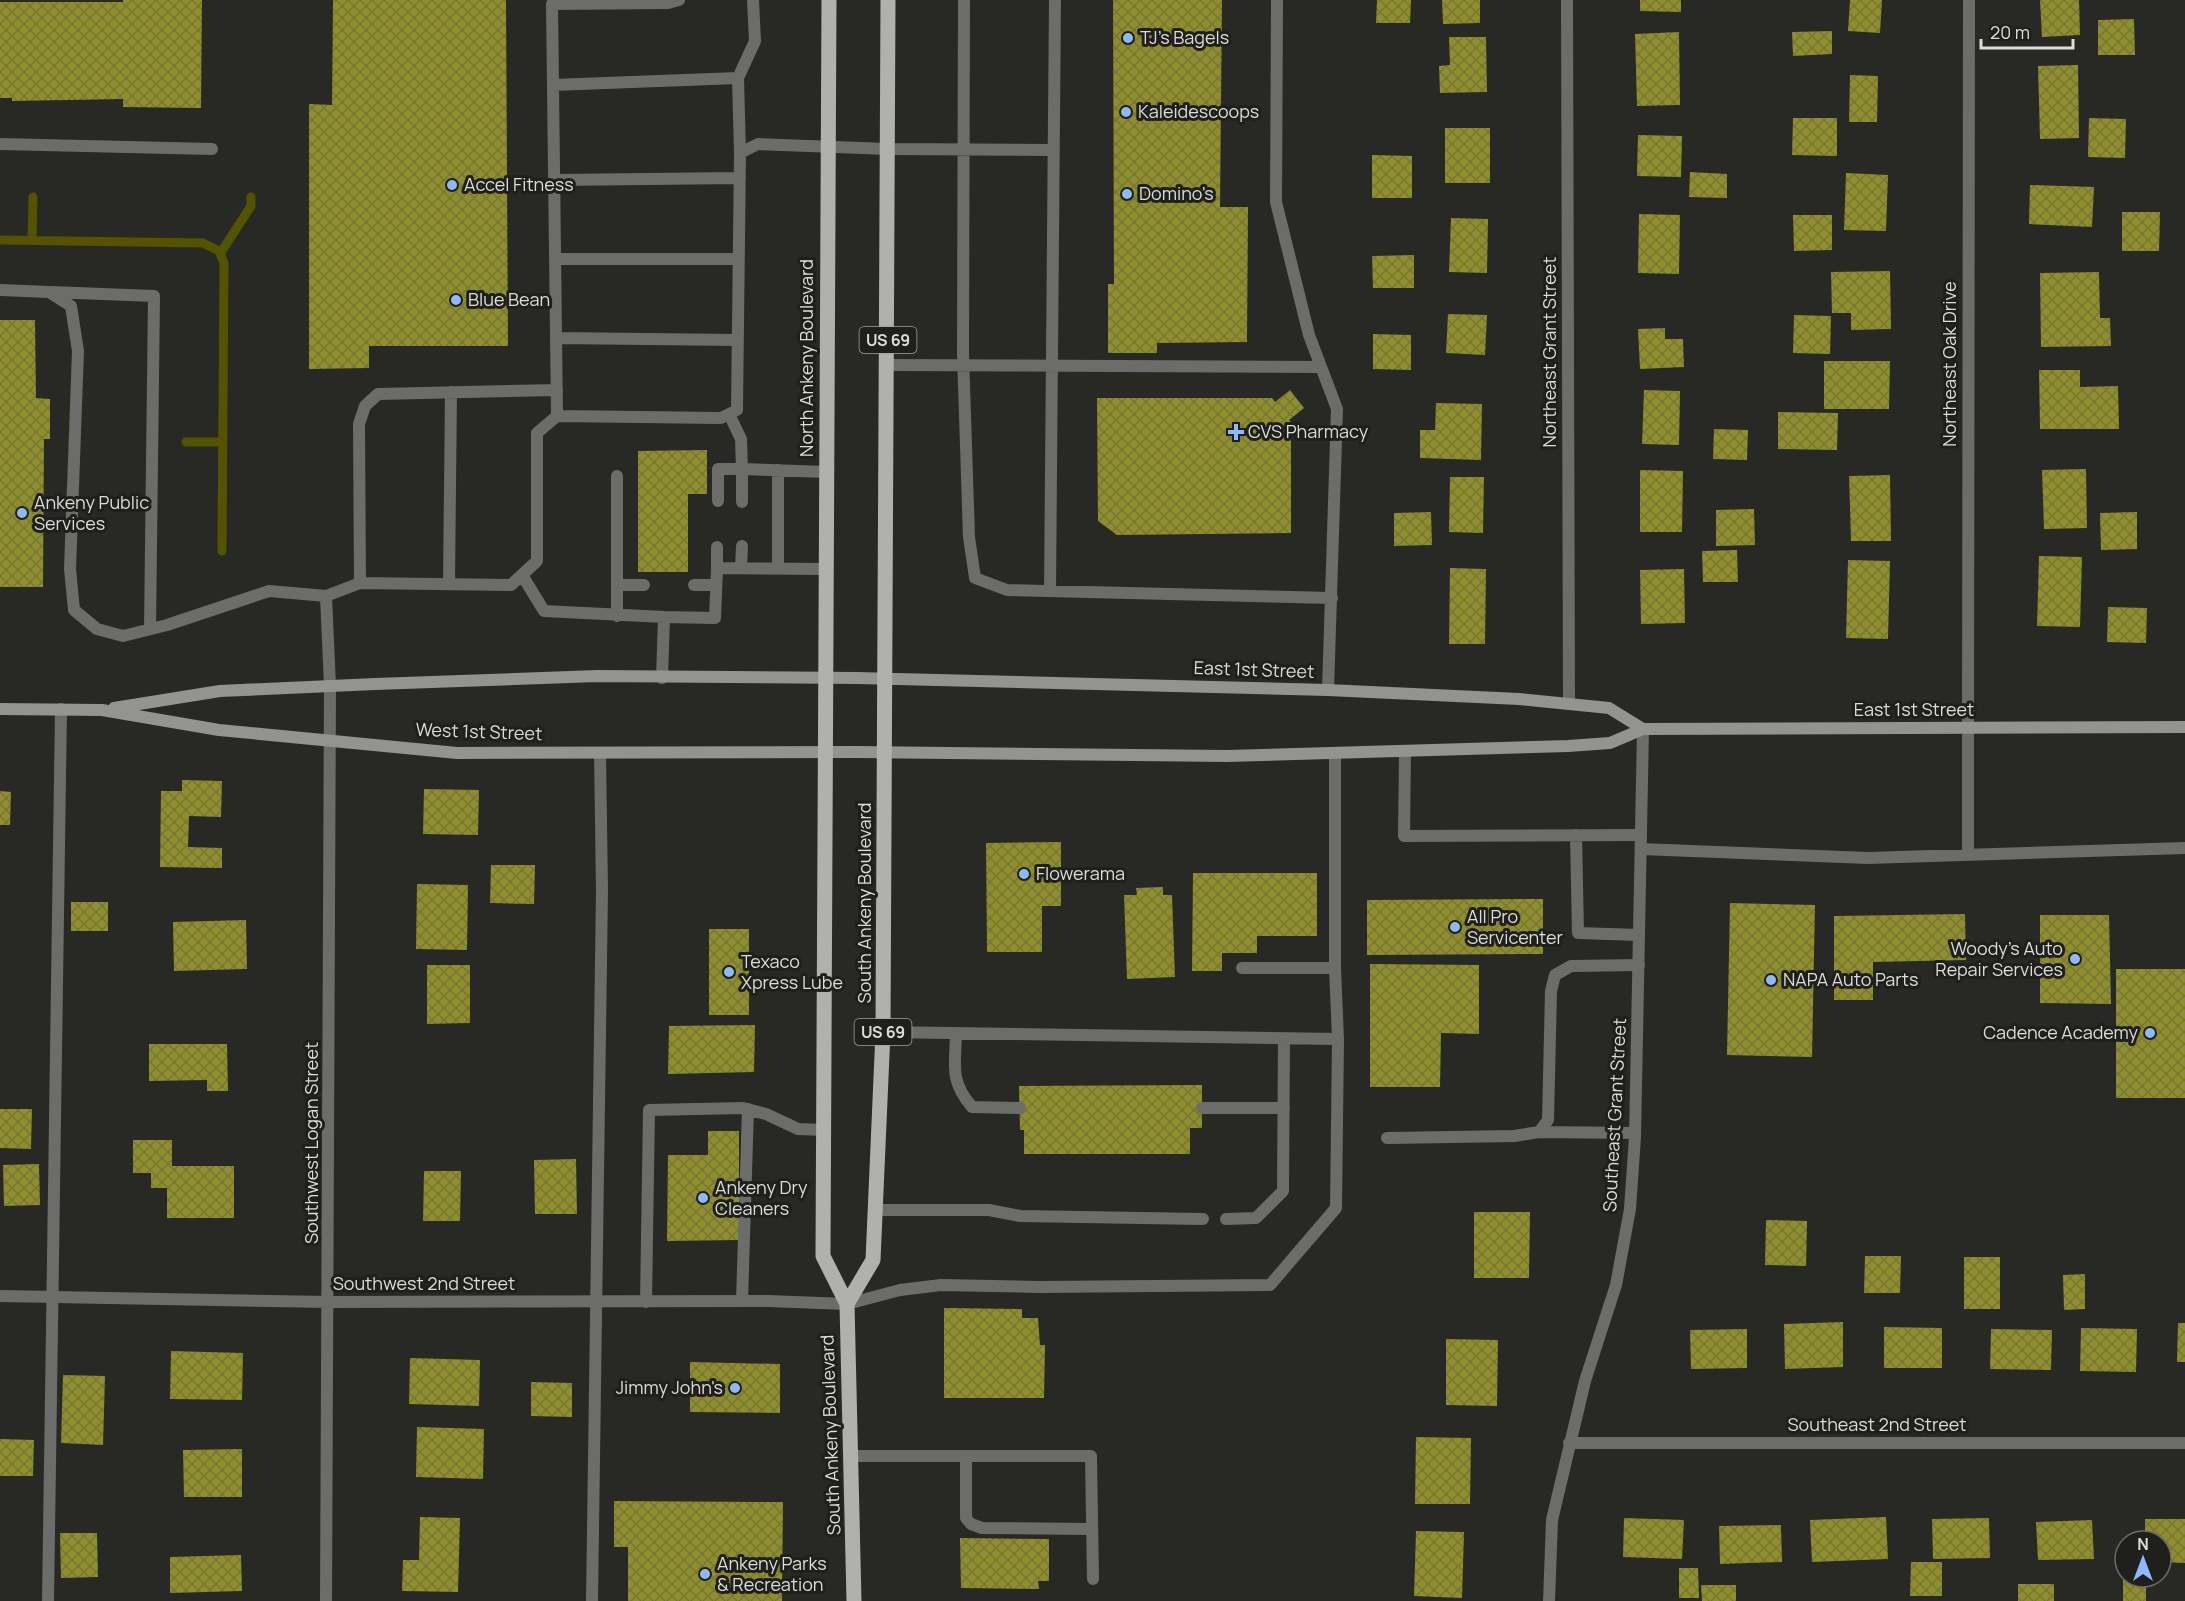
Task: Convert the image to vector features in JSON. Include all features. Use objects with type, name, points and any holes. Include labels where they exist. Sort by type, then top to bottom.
[{"type":"main road","name":"North Ankeny Boulevard","points":[[826,716],[829,0]]},
{"type":"main road","name":"US 69","points":[[885,679],[888,0]]},
{"type":"main road","name":"West 1st Street","points":[[102,710],[220,691],[330,686],[597,676],[857,678]]},
{"type":"main road","name":"East 1st Street","points":[[857,678],[1328,690],[1569,703],[1609,708],[1643,729]]},
{"type":"main road","name":"South Ankeny Boulevard","points":[[847,1304],[873,1260],[883,1032],[885,679]]},
{"type":"main road","name":"West 1st Street","points":[[0,710],[102,710],[219,730],[457,753],[857,752]]},
{"type":"main road","name":"South Ankeny Boulevard","points":[[826,716],[823,1256],[847,1304],[854,1601]]},
{"type":"main road","name":"East 1st Street","points":[[857,752],[1216,756],[1611,743],[1643,729],[2185,727]]},
{"type":"street","points":[[557,416],[552,4],[669,3],[679,0]]},
{"type":"street","points":[[49,292],[71,306],[78,351],[70,568],[74,610],[97,629],[123,636],[269,591],[326,596],[360,583],[511,585],[537,561],[537,433],[557,416],[721,418],[736,410],[740,178],[738,78],[755,41],[753,0]]},
{"type":"street","points":[[964,0],[963,366],[969,537],[975,578],[1007,590],[1332,598]]},
{"type":"street","points":[[1050,591],[1050,366],[1055,0]]},
{"type":"street","points":[[1277,0],[1276,202],[1309,335],[1337,409],[1328,690]]},
{"type":"street","name":"Northeast Grant Street","points":[[1567,0],[1569,703]]},
{"type":"street","name":"Northeast Oak Drive","points":[[1968,854],[1969,0]]},
{"type":"street","points":[[553,85],[738,78]]},
{"type":"street","points":[[0,144],[212,149]]},
{"type":"street","points":[[740,153],[758,144],[888,149],[1053,150]]},
{"type":"street","points":[[554,180],[740,178]]},
{"type":"street","points":[[555,259],[738,259]]},
{"type":"street","points":[[0,290],[154,296],[150,629]]},
{"type":"street","points":[[556,338],[737,340]]},
{"type":"street","points":[[888,365],[1321,367]]},
{"type":"street","points":[[360,583],[359,424],[365,406],[378,394],[557,390]]},
{"type":"street","points":[[449,584],[451,392]]},
{"type":"street","points":[[729,414],[741,439],[742,502]]},
{"type":"street","points":[[718,501],[718,469],[826,472]]},
{"type":"street","points":[[778,470],[778,568]]},
{"type":"street","points":[[617,476],[617,616]]},
{"type":"street","points":[[741,567],[742,546]]},
{"type":"street","points":[[522,575],[544,611],[617,616],[715,618],[717,547]]},
{"type":"street","points":[[717,567],[826,568]]},
{"type":"street","points":[[617,585],[644,585]]},
{"type":"street","points":[[694,585],[716,585]]},
{"type":"street","name":"Southwest Logan Street","points":[[326,596],[331,741],[326,1601]]},
{"type":"street","points":[[662,678],[664,617]]},
{"type":"street","points":[[48,1601],[61,709]]},
{"type":"street","name":"Southeast Grant Street","points":[[1549,1601],[1552,1520],[1588,1371],[1616,1285],[1630,1209],[1635,1133],[1643,729]]},
{"type":"street","points":[[1405,751],[1404,837],[1641,835]]},
{"type":"street","points":[[592,1601],[602,891],[600,753]]},
{"type":"street","name":"Southwest 2nd Street","points":[[0,1296],[329,1302],[742,1301],[847,1304],[900,1290],[941,1285],[1040,1287],[1269,1285],[1336,1208],[1338,1039],[1335,968],[1335,753]]},
{"type":"street","points":[[1576,836],[1578,933],[1639,935]]},
{"type":"street","points":[[1641,849],[1868,858],[2185,848]]},
{"type":"street","points":[[1539,1132],[1548,1120],[1551,991],[1555,975],[1571,966],[1639,965]]},
{"type":"street","points":[[1242,968],[1335,968]]},
{"type":"street","points":[[883,1032],[1338,1039]]},
{"type":"street","points":[[956,1034],[955,1076],[959,1092],[972,1107],[1020,1108]]},
{"type":"street","points":[[1226,1219],[1256,1218],[1283,1191],[1284,1038]]},
{"type":"street","points":[[1202,1108],[1284,1108]]},
{"type":"street","points":[[646,1302],[649,1110],[748,1110],[766,1114],[798,1129],[824,1130]]},
{"type":"street","points":[[742,1301],[748,1110]]},
{"type":"street","points":[[1388,1138],[1514,1136],[1539,1132],[1635,1133]]},
{"type":"street","points":[[875,1210],[989,1210],[1020,1216],[1203,1219]]},
{"type":"street","name":"Southeast 2nd Street","points":[[1569,1443],[2185,1443]]},
{"type":"street","points":[[852,1456],[1092,1456],[1093,1579]]},
{"type":"street","points":[[966,1456],[966,1518],[971,1524],[982,1528],[1092,1529]]},
{"type":"building","points":[[123,0],[202,0],[201,108],[123,107],[123,99],[12,101],[12,98],[0,98],[0,2],[123,2]]},
{"type":"building","points":[[333,0],[506,0],[508,346],[369,346],[369,368],[309,369],[309,104],[332,105]]},
{"type":"building","points":[[1113,0],[1222,0],[1220,207],[1248,207],[1247,342],[1157,343],[1157,353],[1108,353],[1108,284],[1114,284]]},
{"type":"building","points":[[1377,0],[1411,0],[1410,23],[1376,23]]},
{"type":"building","points":[[1442,0],[1480,0],[1480,23],[1443,24]]},
{"type":"building","points":[[1640,0],[1681,0],[1681,12],[1640,11]]},
{"type":"building","points":[[1850,0],[1882,0],[1880,33],[1848,31]]},
{"type":"building","points":[[2040,0],[2079,0],[2080,35],[2042,37]]},
{"type":"building","points":[[2134,19],[2135,55],[2098,55],[2098,20]]},
{"type":"building","points":[[1832,31],[1832,54],[1793,56],[1792,32]]},
{"type":"building","points":[[1679,32],[1680,105],[1637,106],[1635,34]]},
{"type":"building","points":[[1449,37],[1486,37],[1487,92],[1440,93],[1439,66],[1450,65]]},
{"type":"building","points":[[2078,65],[2079,138],[2040,139],[2038,66]]},
{"type":"building","points":[[1850,75],[1878,76],[1877,122],[1849,122]]},
{"type":"building","points":[[1793,118],[1837,118],[1837,156],[1792,155]]},
{"type":"building","points":[[2089,118],[2126,119],[2125,158],[2088,157]]},
{"type":"building","points":[[1445,128],[1490,128],[1490,183],[1445,183]]},
{"type":"building","points":[[1638,135],[1682,136],[1681,177],[1637,176]]},
{"type":"building","points":[[1372,155],[1412,156],[1412,198],[1372,198]]},
{"type":"building","points":[[1690,172],[1727,174],[1727,198],[1689,197]]},
{"type":"building","points":[[1846,173],[1888,175],[1886,231],[1844,230]]},
{"type":"building","points":[[2030,185],[2094,187],[2092,227],[2029,224]]},
{"type":"building","points":[[2122,212],[2160,212],[2159,251],[2122,251]]},
{"type":"building","points":[[1639,214],[1680,215],[1679,274],[1638,273]]},
{"type":"building","points":[[1793,215],[1832,215],[1832,250],[1794,251]]},
{"type":"building","points":[[1451,218],[1488,219],[1487,273],[1449,272]]},
{"type":"building","points":[[1414,255],[1414,288],[1373,288],[1372,256]]},
{"type":"building","points":[[1890,271],[1891,329],[1851,330],[1851,313],[1832,313],[1831,272]]},
{"type":"building","points":[[2099,272],[2100,318],[2110,318],[2111,346],[2041,347],[2040,273]]},
{"type":"building","points":[[1448,314],[1487,315],[1485,355],[1446,353]]},
{"type":"building","points":[[1794,315],[1831,316],[1830,354],[1793,353]]},
{"type":"building","name":"Ankeny Public Services","points":[[0,320],[35,320],[36,398],[50,399],[50,439],[44,439],[43,587],[0,587]]},
{"type":"building","points":[[1665,328],[1665,339],[1683,339],[1684,367],[1640,369],[1638,329]]},
{"type":"building","points":[[1373,334],[1411,335],[1411,370],[1373,369]]},
{"type":"building","points":[[1824,361],[1890,361],[1889,409],[1824,409]]},
{"type":"building","points":[[2039,370],[2080,370],[2080,387],[2118,386],[2119,429],[2040,429]]},
{"type":"building","name":"CVS Pharmacy","points":[[1290,390],[1304,408],[1289,420],[1291,422],[1291,533],[1117,535],[1098,521],[1097,398],[1272,398],[1275,402]]},
{"type":"building","points":[[1644,390],[1680,391],[1679,445],[1642,444]]},
{"type":"building","points":[[1436,403],[1482,404],[1481,460],[1420,458],[1420,430],[1435,430]]},
{"type":"building","points":[[1778,412],[1838,413],[1837,450],[1778,449]]},
{"type":"building","points":[[1714,429],[1748,430],[1747,460],[1713,459]]},
{"type":"building","points":[[707,450],[707,494],[688,494],[688,572],[638,572],[638,451]]},
{"type":"building","points":[[2086,469],[2087,528],[2044,529],[2042,470]]},
{"type":"building","points":[[1640,470],[1683,471],[1682,532],[1640,532]]},
{"type":"building","points":[[1890,475],[1891,541],[1851,541],[1849,476]]},
{"type":"building","points":[[1450,477],[1484,477],[1483,533],[1449,532]]},
{"type":"building","points":[[1754,509],[1755,545],[1716,546],[1716,510]]},
{"type":"building","points":[[1431,512],[1432,545],[1394,546],[1394,513]]},
{"type":"building","points":[[2137,512],[2137,549],[2101,550],[2100,513]]},
{"type":"building","points":[[1737,550],[1738,582],[1703,582],[1702,551]]},
{"type":"building","points":[[2039,556],[2082,557],[2080,627],[2037,626]]},
{"type":"building","points":[[1848,560],[1890,561],[1888,639],[1846,638]]},
{"type":"building","points":[[1450,568],[1486,569],[1485,644],[1449,644]]},
{"type":"building","points":[[1684,569],[1685,623],[1641,624],[1640,570]]},
{"type":"building","points":[[2108,607],[2147,608],[2146,643],[2107,642]]},
{"type":"building","points":[[182,780],[222,781],[221,817],[189,816],[188,847],[222,848],[222,868],[160,867],[161,791],[182,791]]},
{"type":"building","points":[[424,789],[479,790],[478,835],[423,834]]},
{"type":"building","points":[[0,791],[11,792],[10,825],[0,825]]},
{"type":"building","name":"Flowerama","points":[[1061,842],[1061,906],[1042,906],[1042,952],[987,952],[986,843]]},
{"type":"building","points":[[491,865],[535,865],[534,904],[490,903]]},
{"type":"building","points":[[1193,873],[1317,873],[1317,936],[1257,936],[1257,953],[1222,953],[1222,971],[1192,971]]},
{"type":"building","points":[[417,884],[468,885],[467,950],[416,949]]},
{"type":"building","points":[[1163,887],[1163,895],[1172,895],[1175,977],[1127,979],[1124,895],[1137,895],[1136,888]]},
{"type":"building","name":"All Pro Servicenter","points":[[1543,899],[1543,954],[1367,955],[1367,900]]},
{"type":"building","points":[[71,902],[108,902],[108,931],[71,931]]},
{"type":"building","name":"NAPA Auto Parts","points":[[1730,903],[1815,905],[1812,1057],[1727,1055]]},
{"type":"building","points":[[1965,914],[1966,960],[1873,962],[1873,1000],[1834,1000],[1834,916]]},
{"type":"building","name":"Woody's Auto Repair Services","points":[[2040,915],[2109,915],[2111,1004],[2040,1003]]},
{"type":"building","points":[[246,920],[247,969],[174,971],[173,922]]},
{"type":"building","name":"Texaco Xpress Lube","points":[[709,929],[749,929],[749,1015],[709,1015]]},
{"type":"building","points":[[1370,964],[1479,965],[1479,1034],[1441,1033],[1440,1087],[1370,1087]]},
{"type":"building","points":[[427,965],[470,965],[470,1023],[427,1024]]},
{"type":"building","name":"Cadence Academy","points":[[2116,969],[2185,969],[2185,1098],[2116,1098]]},
{"type":"building","points":[[755,1025],[754,1072],[668,1074],[669,1026]]},
{"type":"building","points":[[149,1044],[227,1044],[228,1091],[207,1091],[207,1080],[149,1081]]},
{"type":"building","points":[[1202,1085],[1202,1128],[1190,1128],[1190,1154],[1024,1154],[1024,1130],[1020,1130],[1019,1086]]},
{"type":"building","points":[[0,1109],[32,1109],[31,1149],[0,1148]]},
{"type":"building","name":"Ankeny Dry Cleaners","points":[[708,1131],[739,1131],[739,1240],[667,1241],[668,1155],[708,1155]]},
{"type":"building","points":[[133,1140],[172,1140],[172,1166],[234,1166],[234,1218],[167,1218],[167,1188],[151,1188],[151,1173],[133,1173]]},
{"type":"building","points":[[576,1159],[577,1214],[535,1214],[534,1160]]},
{"type":"building","points":[[39,1164],[40,1205],[4,1206],[3,1165]]},
{"type":"building","points":[[424,1171],[461,1171],[460,1221],[423,1221]]},
{"type":"building","points":[[1474,1212],[1530,1212],[1529,1278],[1474,1278]]},
{"type":"building","points":[[1766,1220],[1807,1221],[1806,1266],[1765,1265]]},
{"type":"building","points":[[1865,1256],[1901,1256],[1900,1293],[1864,1293]]},
{"type":"building","points":[[1964,1257],[2000,1257],[2000,1309],[1964,1309]]},
{"type":"building","points":[[2085,1274],[2085,1309],[2064,1310],[2063,1275]]},
{"type":"building","points":[[944,1308],[1022,1309],[1022,1318],[1038,1318],[1040,1345],[1045,1345],[1044,1398],[944,1398]]},
{"type":"building","points":[[1843,1322],[1843,1367],[1785,1369],[1784,1324]]},
{"type":"building","points":[[2178,1323],[2185,1323],[2185,1362],[2177,1362]]},
{"type":"building","points":[[1884,1327],[1942,1328],[1942,1368],[1884,1368]]},
{"type":"building","points":[[2081,1328],[2137,1329],[2136,1372],[2080,1371]]},
{"type":"building","points":[[1747,1329],[1747,1368],[1691,1369],[1690,1330]]},
{"type":"building","points":[[1991,1329],[2052,1330],[2051,1370],[1990,1369]]},
{"type":"building","points":[[1446,1339],[1498,1340],[1497,1406],[1446,1405]]},
{"type":"building","points":[[171,1351],[243,1353],[242,1400],[170,1399]]},
{"type":"building","points":[[410,1358],[480,1360],[479,1406],[409,1404]]},
{"type":"building","name":"Jimmy John's","points":[[690,1362],[780,1364],[780,1413],[690,1412]]},
{"type":"building","points":[[63,1375],[105,1376],[103,1445],[61,1443]]},
{"type":"building","points":[[531,1382],[572,1383],[572,1417],[531,1416]]},
{"type":"building","points":[[417,1427],[484,1429],[483,1479],[416,1477]]},
{"type":"building","points":[[1416,1437],[1471,1438],[1470,1504],[1415,1504]]},
{"type":"building","points":[[0,1439],[34,1440],[33,1476],[0,1476]]},
{"type":"building","points":[[242,1449],[242,1497],[184,1497],[183,1450]]},
{"type":"building","name":"Ankeny Parks & Recreation","points":[[614,1501],[783,1502],[782,1601],[628,1601],[628,1547],[614,1547]]},
{"type":"building","points":[[420,1517],[460,1518],[458,1592],[402,1591],[403,1560],[419,1560]]},
{"type":"building","points":[[1886,1517],[1888,1559],[1812,1562],[1810,1520]]},
{"type":"building","points":[[1624,1518],[1684,1520],[1682,1559],[1623,1557]]},
{"type":"building","points":[[1989,1518],[1990,1558],[1933,1559],[1932,1519]]},
{"type":"building","points":[[2145,1519],[2185,1519],[2185,1563],[2173,1562],[2173,1529],[2145,1529]]},
{"type":"building","points":[[2092,1520],[2094,1559],[2038,1560],[2036,1522]]},
{"type":"building","points":[[1781,1525],[1782,1562],[1720,1564],[1719,1526]]},
{"type":"building","points":[[1416,1531],[1464,1532],[1462,1598],[1414,1596]]},
{"type":"building","points":[[60,1533],[97,1533],[98,1577],[61,1578]]},
{"type":"building","points":[[960,1538],[1049,1539],[1049,1581],[1038,1581],[1039,1589],[961,1588]]},
{"type":"building","points":[[241,1555],[242,1591],[170,1593],[170,1557]]},
{"type":"building","points":[[1911,1562],[1942,1562],[1942,1596],[1910,1596]]},
{"type":"building","points":[[1679,1568],[1698,1568],[1699,1598],[1679,1598]]},
{"type":"building","points":[[2018,1584],[2054,1584],[2054,1601],[2018,1601]]},
{"type":"building","points":[[1701,1585],[1736,1585],[1736,1601],[1702,1601]]},
{"type":"building","points":[[2123,1589],[2146,1589],[2146,1601],[2123,1601]]},
{"type":"waterway","points":[[32,240],[33,197]]},
{"type":"waterway","points":[[220,254],[251,206],[251,197]]},
{"type":"waterway","points":[[0,240],[203,243],[219,251],[224,263],[222,551]]},
{"type":"waterway","points":[[186,442],[222,442]]},
{"type":"place","name":"TJ's Bagels","points":[[1128,38]]},
{"type":"place","name":"Kaleidescoops","points":[[1126,112]]},
{"type":"place","name":"Accel Fitness","points":[[452,185]]},
{"type":"place","name":"Domino's","points":[[1127,194]]},
{"type":"place","name":"Blue Bean","points":[[456,300]]},
{"type":"place","name":"CVS Pharmacy","points":[[1236,432]]},
{"type":"place","name":"Ankeny Public Services","points":[[22,513]]},
{"type":"place","name":"Flowerama","points":[[1024,874]]},
{"type":"place","name":"All Pro Servicenter","points":[[1455,927]]},
{"type":"place","name":"Woody's Auto Repair Services","points":[[2075,959]]},
{"type":"place","name":"Texaco Xpress Lube","points":[[729,972]]},
{"type":"place","name":"NAPA Auto Parts","points":[[1771,980]]},
{"type":"place","name":"Cadence Academy","points":[[2150,1033]]},
{"type":"place","name":"Ankeny Dry Cleaners","points":[[703,1198]]},
{"type":"place","name":"Jimmy John's","points":[[735,1388]]},
{"type":"place","name":"Ankeny Parks & Recreation","points":[[705,1574]]}]
